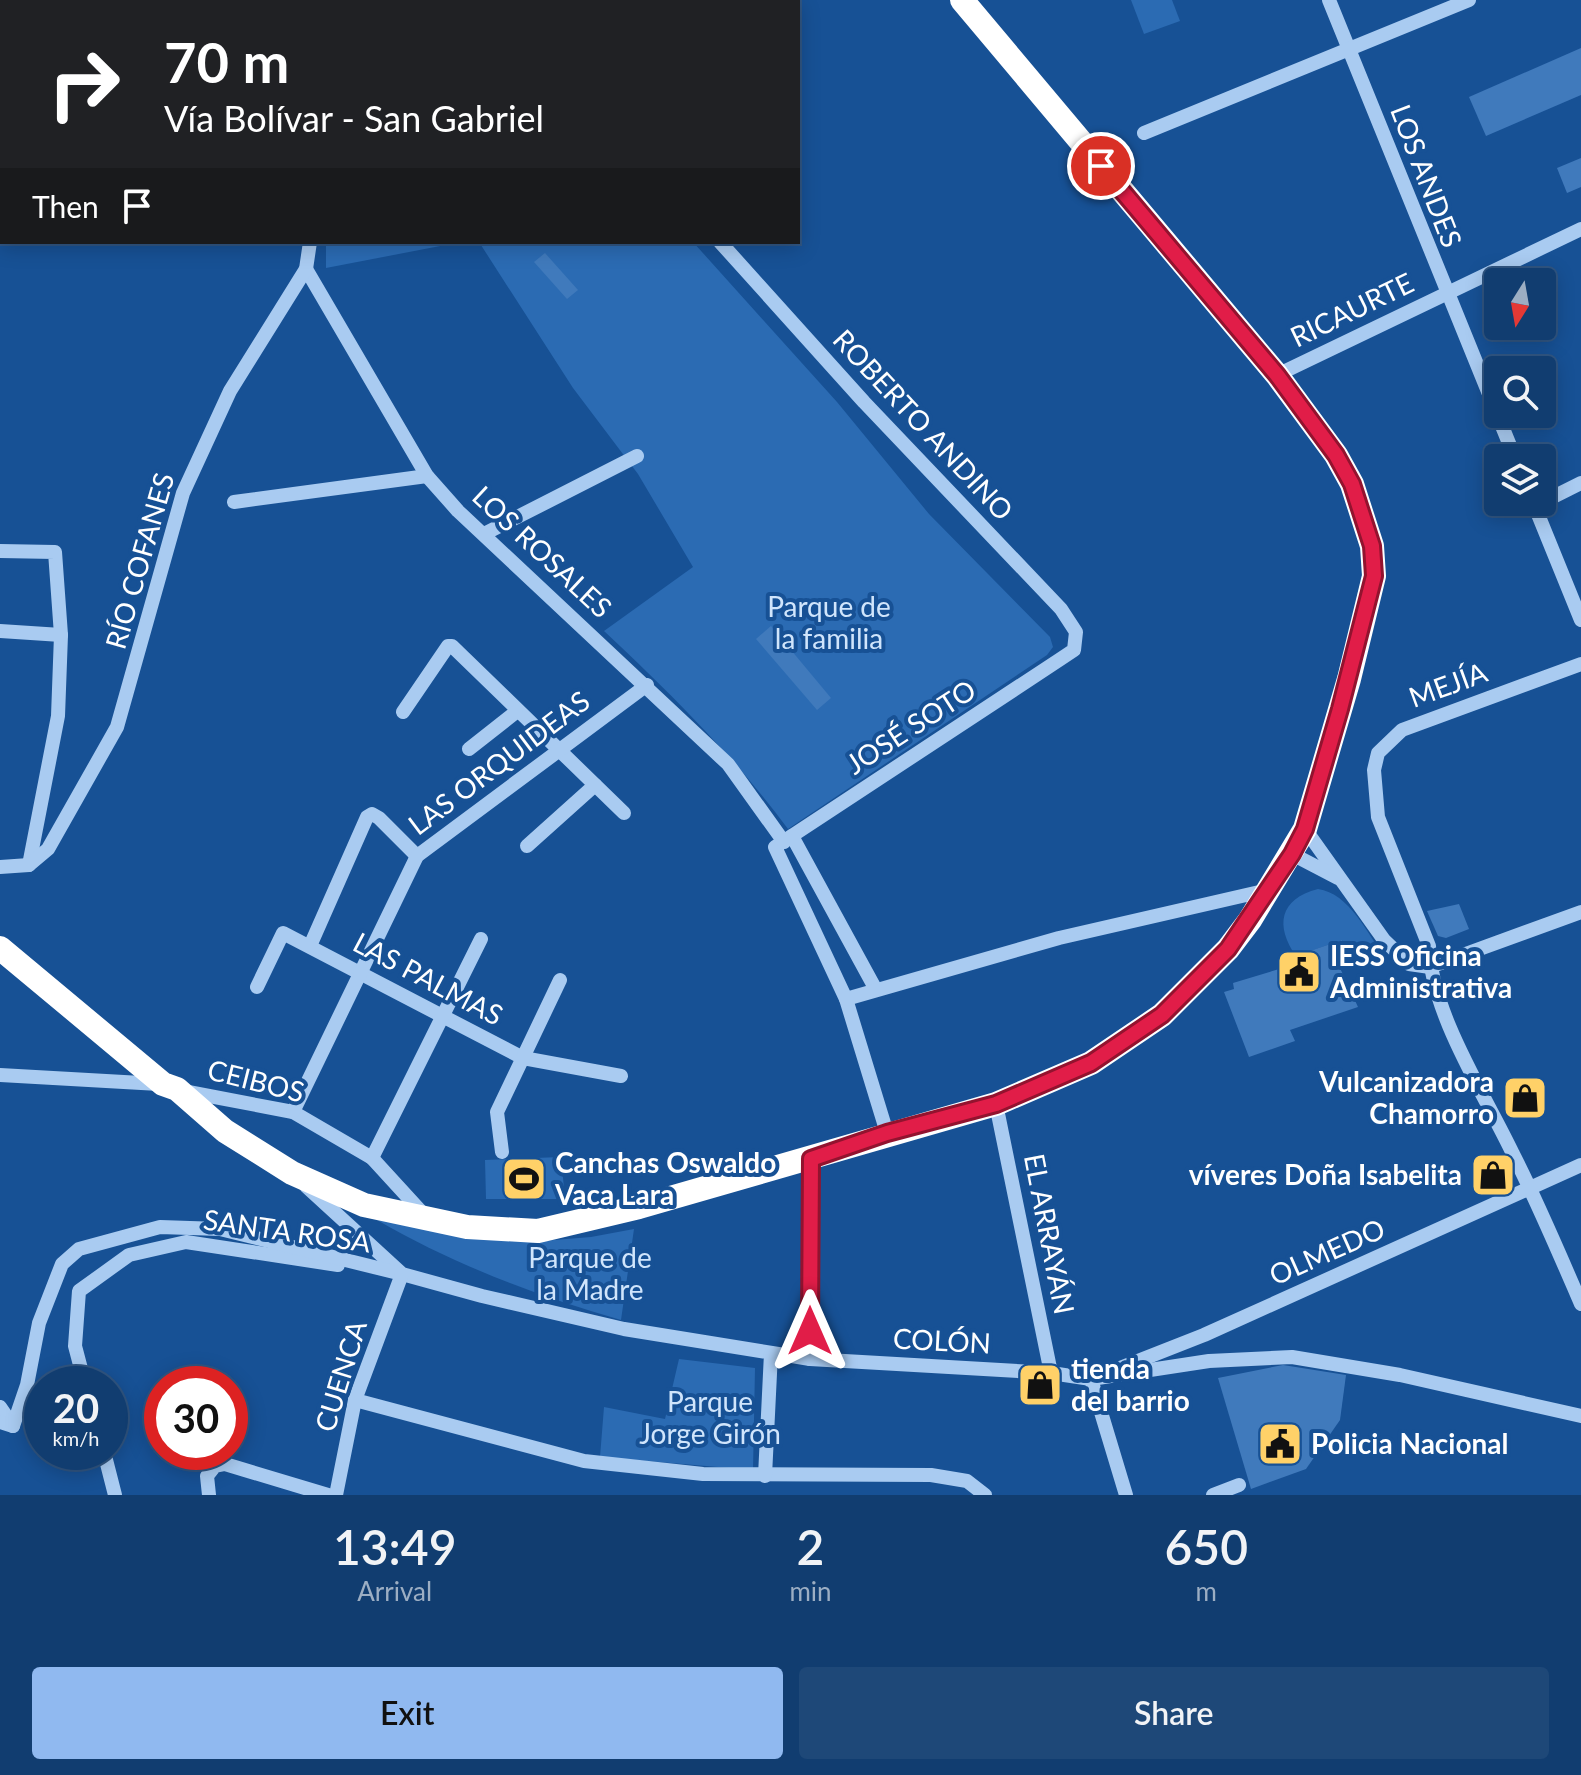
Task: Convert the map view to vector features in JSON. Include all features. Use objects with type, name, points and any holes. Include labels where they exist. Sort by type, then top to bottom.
[{"type":"highway","points":[[0,948],[225,1131],[292,1173],[364,1205],[429,1221],[538,1231],[639,1207],[996,1104],[1091,1063],[1162,1015],[1228,949],[1292,854],[1305,829],[1349,679],[1374,576],[1372,546],[1352,484],[1336,455],[1277,375],[962,0]]},
{"type":"street","name":"LOS ANDES","points":[[1329,0],[1445,294],[1509,444]]},
{"type":"street","points":[[1144,133],[1469,0]]},
{"type":"street","name":"RICAURTE","points":[[1277,375],[1581,229]]},
{"type":"street","name":"RÍO COFANES","points":[[29,865],[48,849],[117,727],[163,558],[201,449],[230,391],[306,269],[310,244]]},
{"type":"street","name":"ROBERTO ANDINO","points":[[722,244],[864,402],[1061,609],[1076,632],[1074,650]]},
{"type":"street","name":"LOS ROSALES","points":[[306,269],[427,476],[484,534],[728,764],[784,842],[846,999],[887,1133]]},
{"type":"street","points":[[484,534],[637,456]]},
{"type":"street","points":[[234,502],[427,476]]},
{"type":"street","points":[[1556,494],[1581,483]]},
{"type":"street","points":[[1539,516],[1581,620]]},
{"type":"street","points":[[0,551],[55,552],[61,635],[57,725],[29,865],[0,867]]},
{"type":"street","points":[[0,631],[61,635]]},
{"type":"street","points":[[403,712],[448,646],[452,646],[516,712],[624,813]]},
{"type":"street","name":"JOSÉ SOTO","points":[[784,842],[1074,650]]},
{"type":"street","name":"MEJÍA","points":[[1581,664],[1402,730],[1378,753],[1374,770],[1378,817],[1429,946],[1430,967],[1452,1030],[1531,1190],[1581,1304]]},
{"type":"street","name":"LAS ORQUIDEAS","points":[[293,1112],[417,856],[647,685]]},
{"type":"street","points":[[469,749],[516,712]]},
{"type":"street","points":[[527,846],[595,785]]},
{"type":"street","points":[[257,987],[283,933],[310,946],[367,817],[372,814],[379,818],[417,856]]},
{"type":"street","points":[[1305,829],[1384,940],[1409,964],[1430,967],[1581,912]]},
{"type":"street","points":[[784,842],[875,988]]},
{"type":"street","points":[[1292,854],[1338,878]]},
{"type":"street","points":[[846,999],[875,988],[1059,938],[1268,890]]},
{"type":"street","points":[[372,1158],[481,939]]},
{"type":"street","name":"LAS PALMAS","points":[[310,946],[523,1058],[621,1076]]},
{"type":"street","points":[[502,1152],[497,1112],[560,980]]},
{"type":"street","name":"CEIBOS","points":[[0,1075],[170,1087],[293,1112],[372,1158],[429,1221]]},
{"type":"street","name":"EL ARRAYÁN","points":[[996,1104],[1051,1373]]},
{"type":"street","points":[[810,1359],[811,1159]]},
{"type":"street","name":"OLMEDO","points":[[1091,1379],[1204,1335],[1581,1165]]},
{"type":"street","name":"COLÓN","points":[[292,1173],[402,1274],[610,1326],[810,1359],[1051,1373],[1091,1379],[1209,1361],[1292,1357],[1415,1378],[1581,1416]]},
{"type":"street","points":[[6,1424],[27,1385],[39,1323],[62,1264],[79,1249],[160,1227],[220,1229],[402,1274]]},
{"type":"street","name":"SANTA ROSA","points":[[80,1366],[75,1346],[79,1291],[129,1255],[186,1242],[402,1274]]},
{"type":"street","name":"CUENCA","points":[[336,1495],[355,1400],[402,1274]]},
{"type":"street","points":[[1204,1335],[1209,1361]]},
{"type":"street","points":[[765,1476],[771,1353]]},
{"type":"street","points":[[1091,1379],[1126,1495]]},
{"type":"street","points":[[355,1400],[584,1461],[703,1474],[931,1475],[967,1481],[985,1495]]},
{"type":"street","points":[[0,1407],[6,1424]]},
{"type":"street","points":[[209,1495],[207,1476],[215,1466],[225,1464],[328,1495]]},
{"type":"street","points":[[109,1470],[115,1495]]},
{"type":"street","points":[[1213,1495],[1239,1485]]},
{"type":"green space","points":[[1131,0],[1172,0],[1180,21],[1144,34]]},
{"type":"green space","points":[[326,244],[451,244],[326,268]]},
{"type":"green space","name":"Parque de la familia","points":[[480,244],[695,244],[837,402],[929,514],[1050,637],[1053,647],[1047,655],[788,829],[700,726],[604,631],[693,567],[638,474],[573,388]]},
{"type":"green space","points":[[1318,889],[1329,892],[1348,906],[1385,958],[1353,967],[1342,940],[1296,956],[1285,934],[1284,915],[1295,899]]},
{"type":"green space","name":"Canchas Oswaldo Vaca Lara","points":[[561,1157],[565,1199],[486,1199],[485,1160]]},
{"type":"green space","name":"Parque de la Madre","points":[[377,1220],[529,1242],[591,1237],[634,1229],[621,1320],[496,1278],[435,1251]]},
{"type":"green space","name":"Parque Jorge Girón","points":[[679,1359],[755,1368],[753,1470],[600,1457],[604,1407],[665,1419]]},
{"type":"building","points":[[1581,48],[1581,95],[1486,136],[1469,97]]},
{"type":"building","points":[[1581,158],[1581,187],[1567,193],[1557,168]]},
{"type":"building","points":[[545,253],[578,290],[567,299],[534,262]]},
{"type":"building","points":[[771,626],[831,698],[817,710],[756,639]]},
{"type":"building","points":[[1459,904],[1469,929],[1446,938],[1438,936],[1427,911]]},
{"type":"building","points":[[1342,940],[1351,963],[1340,968],[1358,1007],[1290,1030],[1295,1041],[1249,1057],[1224,992],[1234,989],[1233,983],[1309,960],[1307,952]]},
{"type":"building","name":"Policia Nacional","points":[[1283,1365],[1346,1375],[1340,1420],[1306,1469],[1251,1489],[1218,1378]]},
{"type":"place","name":"IESS Oficina Administrativa","points":[[1299,972]]},
{"type":"place","name":"Vulcanizadora Chamorro","points":[[1525,1098]]},
{"type":"place","name":"víveres Doña Isabelita","points":[[1493,1175]]},
{"type":"place","name":"Canchas Oswaldo Vaca Lara","points":[[524,1179]]},
{"type":"place","name":"tienda del barrio","points":[[1040,1385]]},
{"type":"place","name":"Policia Nacional","points":[[1280,1444]]},
{"type":"route","points":[[810,1331],[811,1159],[887,1133],[996,1104],[1091,1063],[1162,1015],[1228,949],[1292,854],[1305,829],[1349,679],[1374,576],[1372,546],[1352,484],[1336,455],[1277,375],[1101,166]]}]
